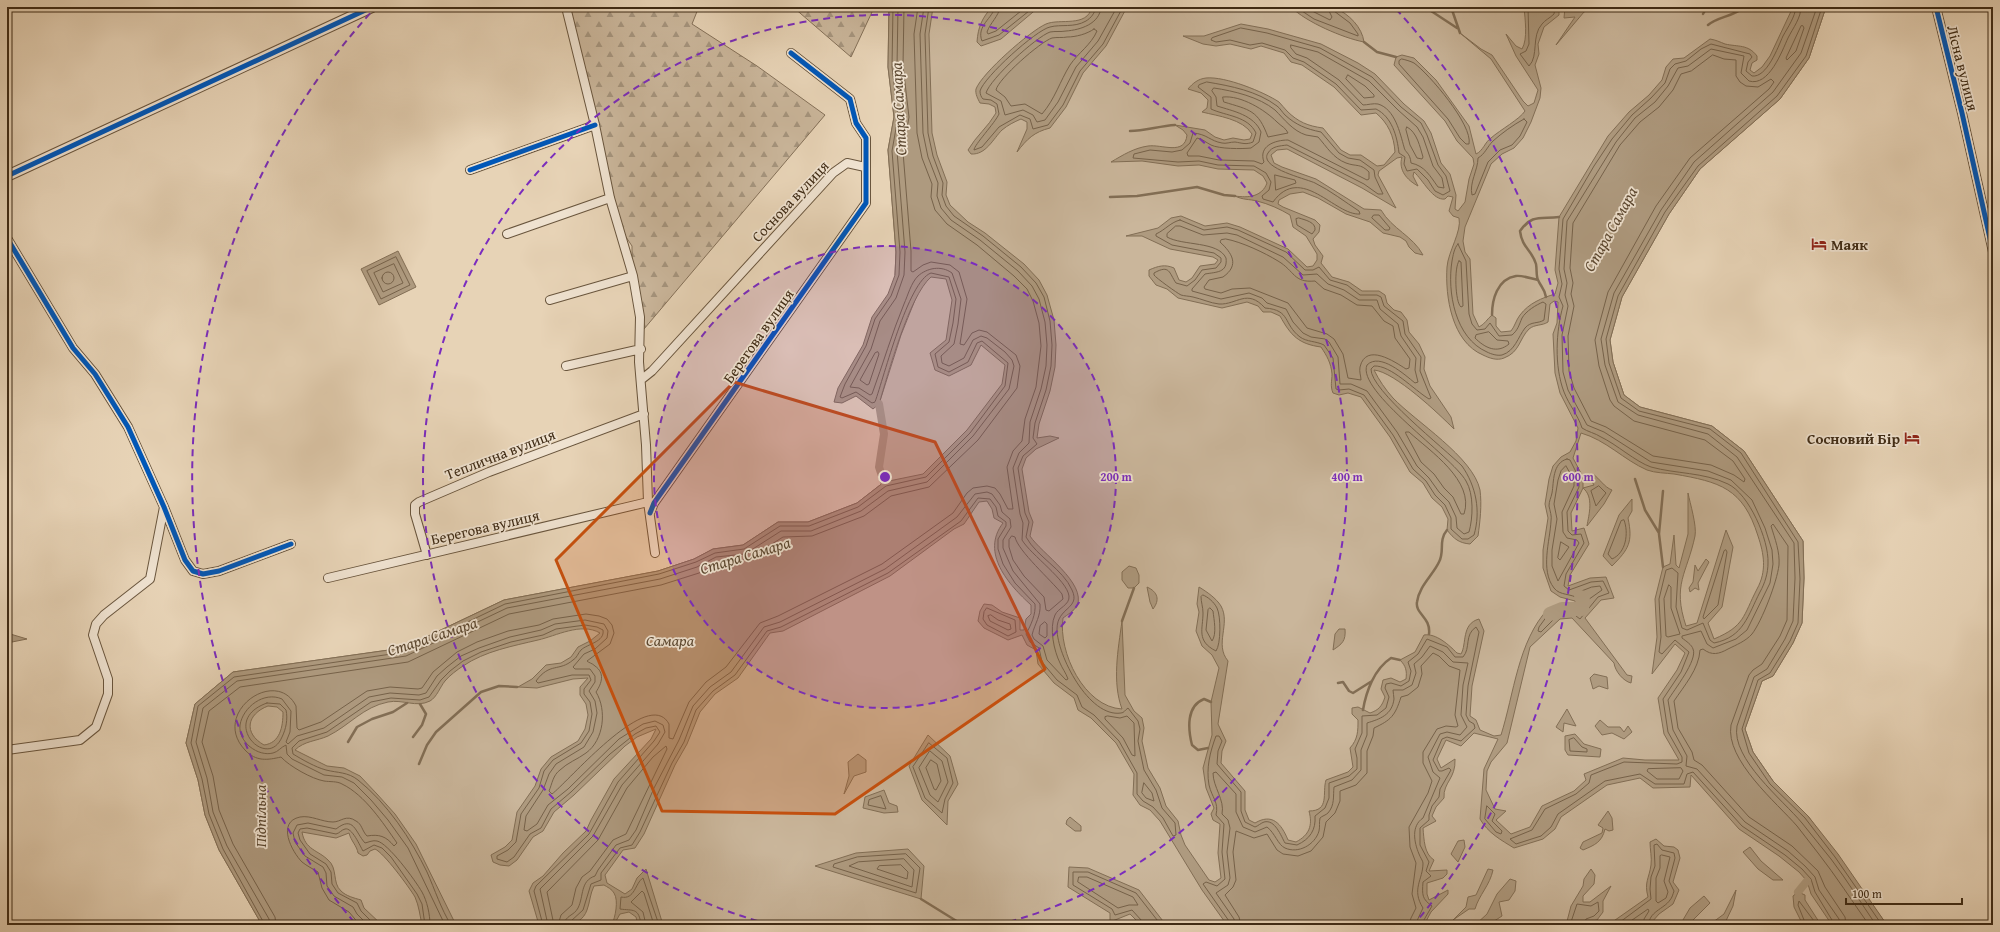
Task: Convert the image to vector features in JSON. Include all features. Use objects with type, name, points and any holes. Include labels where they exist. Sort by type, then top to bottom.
[{"type":"street","points":[[7,176],[372,7]]},
{"type":"street","points":[[566,7],[595,125],[610,198],[632,276],[640,317],[641,348],[639,362],[642,379],[648,502],[655,553]]},
{"type":"street","name":"Лісна вулиця","points":[[1936,7],[1964,121],[1993,252]]},
{"type":"street","points":[[791,53],[850,99],[856,123],[866,138],[865,166]]},
{"type":"street","points":[[470,170],[595,125]]},
{"type":"street","name":"Соснова вулиця","points":[[642,379],[652,371],[833,173],[847,163],[865,166]]},
{"type":"street","name":"Берегова вулиця","points":[[650,514],[654,503],[866,203],[865,166]]},
{"type":"street","points":[[507,234],[610,198]]},
{"type":"street","points":[[7,238],[73,348],[95,374],[128,427],[164,507],[185,560],[193,571],[203,574],[219,571],[291,544]]},
{"type":"street","points":[[550,300],[632,276]]},
{"type":"street","points":[[566,366],[641,348]]},
{"type":"street","name":"Теплична вулиця","points":[[427,555],[415,514],[415,505],[419,502],[489,472],[644,414]]},
{"type":"street","name":"Берегова вулиця","points":[[328,578],[648,502]]},
{"type":"street","points":[[7,750],[80,740],[96,727],[108,694],[108,679],[93,635],[96,624],[150,579],[164,507]]},
{"type":"highlighted area","points":[[734,382],[935,442],[1045,669],[835,814],[662,811],[556,560]]},
{"type":"green space","points":[[568,7],[703,7],[698,9],[692,24],[757,66],[825,115],[644,329],[632,261],[632,246],[622,231]]},
{"type":"green space","points":[[793,7],[872,7],[872,12],[851,57]]},
{"type":"green space","points":[[889,7],[1826,7],[1809,58],[1780,99],[1700,169],[1669,214],[1622,297],[1610,340],[1613,362],[1624,395],[1640,407],[1712,426],[1744,451],[1803,541],[1804,578],[1802,623],[1793,643],[1773,676],[1762,681],[1745,729],[1753,752],[1773,781],[1808,816],[1887,925],[262,925],[219,850],[205,815],[198,780],[186,743],[195,704],[233,672],[403,648],[504,600],[658,571],[694,559],[713,549],[743,545],[778,522],[808,522],[857,503],[884,482],[879,467],[884,434],[879,404],[901,335],[917,295],[895,275],[896,252],[888,150],[894,117],[888,67]]},
{"type":"water","points":[[1320,6],[1335,8],[1350,17],[1358,26],[1364,42],[1325,29],[1298,13],[1291,7]]},
{"type":"water","name":"Самара","points":[[889,7],[933,7],[929,34],[932,133],[937,155],[947,182],[946,195],[950,205],[968,222],[985,233],[1024,264],[1039,280],[1047,295],[1054,320],[1056,345],[1055,367],[1050,391],[1039,424],[1037,438],[1050,436],[1059,438],[1036,449],[1026,458],[1022,469],[1029,512],[1033,522],[1030,536],[1069,578],[1078,597],[1076,608],[1063,618],[1063,632],[1069,661],[1076,676],[1096,699],[1108,706],[1122,709],[1117,688],[1117,666],[1122,621],[1125,695],[1134,711],[1142,718],[1144,728],[1142,741],[1148,768],[1160,788],[1166,806],[1178,821],[1185,845],[1209,880],[1215,882],[1221,878],[1218,853],[1220,824],[1213,820],[1211,814],[1214,808],[1206,788],[1203,768],[1212,735],[1211,702],[1219,668],[1212,655],[1202,646],[1196,631],[1199,612],[1197,604],[1199,587],[1217,600],[1224,613],[1222,648],[1228,661],[1218,724],[1226,741],[1222,751],[1221,763],[1245,791],[1245,810],[1249,820],[1255,823],[1266,819],[1275,821],[1282,829],[1288,840],[1296,842],[1309,830],[1309,811],[1316,810],[1323,805],[1326,780],[1348,772],[1353,767],[1350,748],[1357,735],[1358,720],[1352,714],[1352,708],[1358,707],[1370,713],[1380,707],[1385,697],[1381,689],[1383,680],[1391,678],[1400,682],[1406,679],[1406,669],[1400,660],[1415,652],[1424,635],[1438,638],[1457,653],[1461,654],[1469,625],[1479,619],[1484,631],[1472,686],[1470,716],[1476,720],[1480,730],[1494,736],[1501,735],[1523,652],[1538,622],[1548,609],[1564,606],[1569,611],[1575,612],[1577,607],[1575,601],[1560,597],[1551,591],[1543,568],[1543,550],[1548,518],[1545,504],[1549,479],[1553,466],[1561,457],[1570,452],[1576,441],[1578,428],[1560,393],[1555,373],[1553,334],[1557,323],[1558,302],[1554,301],[1550,304],[1548,322],[1529,329],[1516,349],[1509,355],[1501,359],[1493,359],[1472,349],[1457,329],[1449,305],[1447,292],[1448,261],[1459,229],[1459,218],[1453,216],[1449,211],[1453,197],[1448,196],[1445,199],[1441,199],[1436,197],[1414,172],[1413,176],[1418,186],[1410,181],[1402,170],[1402,157],[1397,158],[1379,171],[1378,175],[1396,208],[1362,188],[1287,149],[1277,150],[1271,155],[1274,163],[1316,179],[1364,209],[1381,210],[1391,222],[1419,248],[1423,255],[1415,253],[1406,241],[1400,237],[1383,233],[1370,222],[1346,214],[1318,198],[1303,192],[1290,194],[1279,200],[1278,204],[1315,220],[1320,225],[1319,232],[1313,239],[1315,245],[1323,256],[1321,263],[1332,277],[1349,282],[1362,291],[1379,291],[1385,295],[1387,303],[1394,310],[1401,312],[1407,320],[1409,332],[1419,344],[1425,357],[1424,369],[1430,386],[1451,417],[1454,429],[1428,404],[1405,386],[1383,372],[1374,370],[1382,384],[1393,398],[1455,453],[1467,465],[1475,478],[1480,490],[1481,502],[1478,536],[1470,544],[1457,540],[1447,530],[1448,519],[1442,507],[1432,498],[1423,483],[1410,472],[1390,437],[1361,397],[1348,393],[1339,395],[1333,393],[1331,386],[1331,366],[1321,347],[1307,344],[1296,338],[1280,316],[1271,312],[1263,312],[1258,306],[1247,302],[1222,308],[1178,298],[1167,289],[1156,285],[1149,276],[1149,270],[1165,266],[1171,267],[1174,268],[1179,280],[1186,282],[1192,278],[1200,266],[1215,264],[1218,260],[1213,257],[1170,249],[1142,236],[1126,236],[1158,228],[1171,218],[1181,216],[1205,226],[1227,223],[1240,227],[1288,249],[1307,267],[1313,266],[1317,260],[1317,254],[1306,236],[1293,227],[1290,215],[1266,204],[1235,196],[1254,196],[1265,188],[1267,183],[1263,176],[1254,170],[1218,169],[1199,165],[1178,166],[1142,161],[1111,162],[1138,148],[1154,146],[1172,148],[1182,145],[1187,135],[1183,130],[1175,125],[1205,130],[1215,137],[1224,140],[1233,138],[1244,140],[1250,139],[1252,134],[1243,125],[1230,119],[1202,112],[1207,108],[1208,100],[1201,93],[1188,89],[1198,80],[1214,78],[1233,82],[1264,94],[1279,102],[1299,121],[1308,125],[1323,128],[1341,150],[1350,155],[1361,155],[1377,166],[1384,165],[1395,152],[1390,130],[1376,113],[1361,115],[1334,87],[1302,65],[1291,62],[1284,53],[1261,46],[1251,49],[1230,44],[1216,46],[1203,44],[1183,36],[1204,36],[1241,24],[1268,29],[1321,44],[1358,63],[1375,74],[1404,104],[1424,121],[1431,133],[1441,163],[1450,174],[1456,195],[1455,209],[1458,211],[1465,202],[1469,179],[1474,164],[1473,158],[1457,141],[1445,121],[1394,65],[1396,57],[1402,55],[1414,58],[1436,80],[1469,126],[1476,154],[1489,140],[1525,111],[1491,59],[1460,33],[1481,49],[1492,55],[1523,101],[1528,106],[1534,103],[1538,90],[1516,56],[1506,34],[1516,46],[1522,49],[1526,34],[1524,7],[1559,7],[1559,15],[1544,27],[1538,44],[1539,54],[1535,65],[1541,88],[1540,98],[1531,122],[1523,138],[1514,148],[1502,154],[1491,164],[1465,227],[1463,241],[1465,252],[1470,259],[1473,314],[1479,327],[1492,315],[1496,318],[1496,326],[1501,332],[1511,331],[1520,315],[1532,304],[1555,294],[1558,283],[1555,270],[1559,217],[1608,136],[1629,112],[1649,95],[1662,80],[1666,67],[1673,59],[1684,58],[1710,39],[1716,40],[1725,44],[1750,49],[1754,52],[1757,56],[1757,60],[1752,63],[1750,70],[1754,73],[1762,67],[1770,56],[1793,7],[1826,7],[1809,58],[1780,99],[1700,169],[1669,214],[1622,297],[1610,340],[1613,362],[1624,395],[1640,407],[1712,426],[1744,451],[1803,541],[1804,578],[1802,623],[1793,643],[1773,676],[1762,681],[1745,729],[1753,752],[1773,781],[1808,816],[1838,854],[1887,925],[1832,925],[1811,894],[1807,881],[1799,872],[1779,856],[1739,829],[1691,775],[1690,787],[1653,788],[1640,778],[1607,785],[1561,817],[1555,829],[1543,839],[1514,848],[1491,832],[1480,819],[1484,769],[1498,739],[1474,733],[1461,746],[1446,740],[1437,759],[1441,768],[1455,759],[1454,771],[1445,788],[1444,798],[1436,807],[1432,816],[1436,821],[1423,828],[1426,850],[1434,860],[1429,871],[1447,870],[1447,874],[1443,878],[1427,883],[1427,894],[1429,900],[1448,890],[1448,894],[1431,912],[1424,925],[1227,925],[1202,890],[1160,821],[1150,810],[1140,805],[1133,795],[1134,774],[1116,743],[1091,718],[1078,710],[1074,698],[1054,683],[1038,664],[1036,650],[1027,645],[1022,635],[1008,640],[984,628],[978,621],[980,611],[984,604],[992,605],[1002,612],[1020,618],[1020,630],[1024,630],[1026,619],[1031,614],[1031,605],[1014,588],[1000,568],[996,557],[995,546],[997,534],[1003,523],[994,518],[992,509],[987,501],[979,502],[964,524],[954,529],[890,576],[783,631],[770,633],[738,678],[715,694],[700,712],[687,744],[675,765],[644,834],[635,848],[623,850],[605,875],[607,883],[625,894],[632,889],[637,878],[646,869],[663,925],[638,925],[636,917],[629,912],[620,914],[616,921],[616,925],[612,925],[616,909],[616,900],[612,890],[604,885],[594,886],[587,910],[579,921],[573,924],[559,926],[539,925],[529,891],[533,883],[543,876],[563,853],[586,831],[614,779],[651,739],[656,729],[637,737],[625,746],[554,812],[543,831],[533,837],[517,860],[509,866],[500,865],[493,862],[491,855],[505,847],[512,840],[517,812],[535,786],[541,769],[551,757],[578,741],[585,729],[588,715],[586,704],[580,695],[580,687],[588,678],[573,679],[537,688],[518,687],[532,679],[546,665],[561,663],[571,657],[578,647],[590,641],[600,633],[593,630],[577,629],[480,656],[451,675],[445,681],[435,697],[430,701],[420,704],[394,701],[379,704],[364,712],[336,732],[306,743],[295,750],[327,766],[344,768],[360,776],[377,794],[395,814],[416,844],[456,925],[422,925],[415,897],[396,871],[375,849],[363,856],[358,853],[349,833],[336,838],[302,832],[306,843],[331,863],[338,888],[348,896],[361,900],[364,908],[382,925],[262,925],[219,850],[205,815],[198,780],[186,743],[195,704],[233,672],[403,648],[504,600],[658,571],[694,559],[713,549],[743,545],[778,522],[808,522],[857,503],[884,482],[923,474],[967,430],[1002,384],[1005,365],[981,345],[971,365],[949,376],[935,370],[930,353],[946,340],[952,300],[946,279],[931,277],[923,287],[907,318],[879,404],[873,409],[856,396],[842,403],[834,402],[838,388],[863,345],[872,317],[888,294],[895,275],[896,252],[888,150],[894,117],[888,67]],"holes":[[[1581,433],[1599,440],[1630,461],[1647,470],[1704,480],[1717,484],[1728,490],[1737,497],[1745,507],[1752,520],[1762,549],[1764,562],[1762,576],[1738,625],[1732,630],[1714,639],[1708,623],[1722,607],[1733,547],[1726,530],[1697,623],[1686,626],[1680,600],[1681,589],[1682,580],[1695,536],[1694,521],[1688,493],[1688,534],[1679,568],[1676,565],[1674,535],[1670,564],[1663,567],[1655,599],[1657,637],[1652,674],[1675,644],[1685,653],[1677,670],[1658,698],[1664,734],[1679,760],[1645,760],[1623,758],[1584,774],[1586,780],[1574,791],[1542,806],[1530,827],[1511,834],[1496,820],[1506,811],[1495,809],[1486,790],[1487,771],[1491,762],[1507,743],[1530,647],[1560,619],[1572,618],[1614,663],[1620,675],[1631,683],[1632,676],[1627,675],[1585,618],[1601,600],[1614,598],[1606,577],[1590,578],[1568,586],[1570,575],[1589,544],[1584,528],[1572,531],[1571,513],[1583,488],[1583,477],[1573,458]],[[268,706],[277,707],[283,712],[282,723],[280,733],[277,738],[269,744],[264,745],[253,735],[250,729],[250,724],[256,714],[261,709]]]},
{"type":"water","points":[[992,7],[1039,7],[1001,39],[981,46],[977,42],[978,32],[983,19]]},
{"type":"water","points":[[1092,7],[1127,7],[1106,46],[1083,73],[1066,107],[1050,128],[1031,137],[1017,152],[1027,129],[1027,122],[1021,119],[1002,130],[989,146],[981,152],[971,154],[968,150],[996,113],[995,107],[989,104],[980,103],[976,95],[976,89],[987,73],[1018,43],[1039,28],[1052,22],[1072,21],[1085,18],[1089,14]]},
{"type":"water","points":[[1565,7],[1593,7],[1584,12],[1556,45],[1575,17],[1564,18]]},
{"type":"water","points":[[398,251],[416,287],[379,305],[361,269]]},
{"type":"water","points":[[1593,474],[1612,490],[1604,504],[1587,526],[1590,501],[1583,488],[1594,485],[1588,475]]},
{"type":"water","points":[[1632,499],[1632,511],[1628,518],[1630,539],[1626,550],[1612,566],[1603,556],[1619,515]]},
{"type":"water","points":[[1706,559],[1709,562],[1698,583],[1699,590],[1695,588],[1690,592],[1689,588],[1693,582],[1695,565],[1698,571]]},
{"type":"water","points":[[1129,566],[1136,568],[1139,575],[1139,583],[1134,588],[1128,588],[1122,580],[1122,572]]},
{"type":"water","points":[[1147,587],[1154,591],[1157,596],[1157,602],[1153,609],[1150,602]]},
{"type":"water","points":[[1339,629],[1345,629],[1344,639],[1341,644],[1333,650],[1335,634]]},
{"type":"water","points":[[7,633],[27,639],[7,643]]},
{"type":"water","points":[[1594,674],[1607,677],[1608,689],[1599,686],[1593,689],[1590,678]]},
{"type":"water","points":[[1567,709],[1576,726],[1564,723],[1563,732],[1556,727]]},
{"type":"water","points":[[1600,720],[1608,727],[1620,727],[1624,732],[1628,726],[1632,732],[1624,739],[1612,733],[1602,735],[1595,726]]},
{"type":"water","points":[[1575,734],[1584,744],[1601,749],[1600,757],[1568,755],[1565,750],[1565,736]]},
{"type":"water","points":[[928,735],[950,756],[958,784],[948,801],[947,825],[922,800],[909,766]]},
{"type":"water","points":[[858,754],[866,760],[866,772],[854,776],[844,794],[849,776],[848,762]]},
{"type":"water","points":[[884,790],[889,803],[897,806],[898,812],[884,813],[863,808],[865,797]]},
{"type":"water","points":[[1608,811],[1612,818],[1613,830],[1609,831],[1605,829],[1600,840],[1583,850],[1580,848],[1583,842],[1602,833],[1603,828],[1598,825]]},
{"type":"water","points":[[1070,817],[1081,826],[1081,831],[1075,831],[1066,824]]},
{"type":"water","points":[[1656,839],[1664,846],[1674,847],[1678,850],[1680,858],[1673,882],[1679,890],[1673,904],[1659,914],[1652,922],[1653,925],[1608,925],[1648,897],[1647,884],[1651,862],[1650,842]]},
{"type":"water","points":[[1464,840],[1465,847],[1458,862],[1451,854],[1458,841]]},
{"type":"water","points":[[1750,847],[1761,861],[1783,880],[1773,880],[1758,869],[1743,852]]},
{"type":"water","points":[[908,849],[924,866],[921,899],[815,866],[856,853]]},
{"type":"water","points":[[1069,867],[1088,868],[1139,890],[1166,925],[1141,925],[1130,914],[1110,922],[1110,913],[1068,887]]},
{"type":"water","points":[[1488,869],[1493,870],[1492,875],[1475,909],[1469,909],[1453,920],[1466,907],[1468,897],[1476,895]]},
{"type":"water","points":[[1591,869],[1595,875],[1594,884],[1583,896],[1583,902],[1590,902],[1611,886],[1603,901],[1603,912],[1597,920],[1588,922],[1588,925],[1566,925],[1571,906],[1583,886],[1584,879]]},
{"type":"water","points":[[1510,879],[1516,881],[1515,891],[1509,900],[1499,902],[1502,916],[1488,925],[1475,925],[1487,914],[1497,894]]},
{"type":"water","points":[[1736,890],[1733,906],[1724,925],[1709,925],[1724,914]]},
{"type":"water","points":[[1798,892],[1805,895],[1805,900],[1821,925],[1803,925],[1794,907],[1793,896]]},
{"type":"water","points":[[1704,896],[1710,903],[1688,925],[1680,925],[1690,908]]},
{"type":"waterway","points":[[1425,7],[1457,28]]},
{"type":"waterway","points":[[1451,7],[1460,33]]},
{"type":"waterway","points":[[1703,14],[1707,7]]},
{"type":"waterway","points":[[1708,25],[1735,13],[1744,7]]},
{"type":"waterway","points":[[1364,42],[1377,52],[1396,57]]},
{"type":"waterway","points":[[1130,131],[1175,125]]},
{"type":"waterway","points":[[1110,197],[1137,196],[1197,187],[1224,195],[1235,196]]},
{"type":"waterway","points":[[1546,297],[1545,292],[1537,278],[1536,264],[1521,237],[1520,231],[1528,222],[1537,218],[1559,217]]},
{"type":"waterway","points":[[1492,315],[1493,303],[1497,291],[1504,281],[1516,276],[1538,280]]},
{"type":"waterway","points":[[879,404],[884,434],[879,467],[884,482]]},
{"type":"waterway","points":[[1635,479],[1645,510],[1659,533]]},
{"type":"waterway","points":[[1663,491],[1659,534],[1663,567]]},
{"type":"waterway","points":[[1429,634],[1428,624],[1418,610],[1418,596],[1441,558],[1442,542],[1444,534],[1447,530]]},
{"type":"waterway","points":[[1122,621],[1134,588]]},
{"type":"waterway","points":[[1550,614],[1562,609],[1582,609],[1583,600],[1581,597]]},
{"type":"waterway","points":[[1363,710],[1366,696],[1372,681],[1380,668],[1391,658],[1400,660]]},
{"type":"waterway","points":[[1338,683],[1343,682],[1349,691],[1353,693],[1372,681]]},
{"type":"waterway","points":[[419,764],[427,745],[436,732],[481,692],[499,686],[517,687]]},
{"type":"waterway","points":[[1208,748],[1198,750],[1192,745],[1189,725],[1191,712],[1198,702],[1204,699],[1211,702]]},
{"type":"waterway","points":[[348,742],[357,727],[372,719],[393,712],[407,703]]},
{"type":"waterway","points":[[413,737],[422,725],[426,714],[420,704]]},
{"type":"waterway","points":[[1798,892],[1807,881]]},
{"type":"waterway","points":[[921,899],[963,925]]},
{"type":"waterway","points":[[1110,922],[1113,925]]},
{"type":"cycle path","points":[[7,176],[372,7]]},
{"type":"cycle path","points":[[1936,7],[1962,113],[1993,252]]},
{"type":"cycle path","points":[[650,513],[654,503],[866,203],[866,138],[856,123],[850,99],[791,53]]},
{"type":"cycle path","points":[[470,170],[595,125]]},
{"type":"cycle path","points":[[7,238],[73,348],[95,374],[128,427],[164,507],[185,560],[193,571],[203,574],[219,571],[291,544]]},
{"type":"place","name":"Маяк","points":[[1819,244]]},
{"type":"place","name":"Сосновий Бір","points":[[1912,438]]},
{"type":"water label","name":"Стара Самара","points":[[898,109]]},
{"type":"water label","name":"Стара Самара","points":[[1610,229]]},
{"type":"water label","name":"Стара Самара","points":[[745,555]]},
{"type":"water label","name":"Стара Самара","points":[[432,636]]},
{"type":"water label","name":"Підпільна","points":[[260,816]]}]
